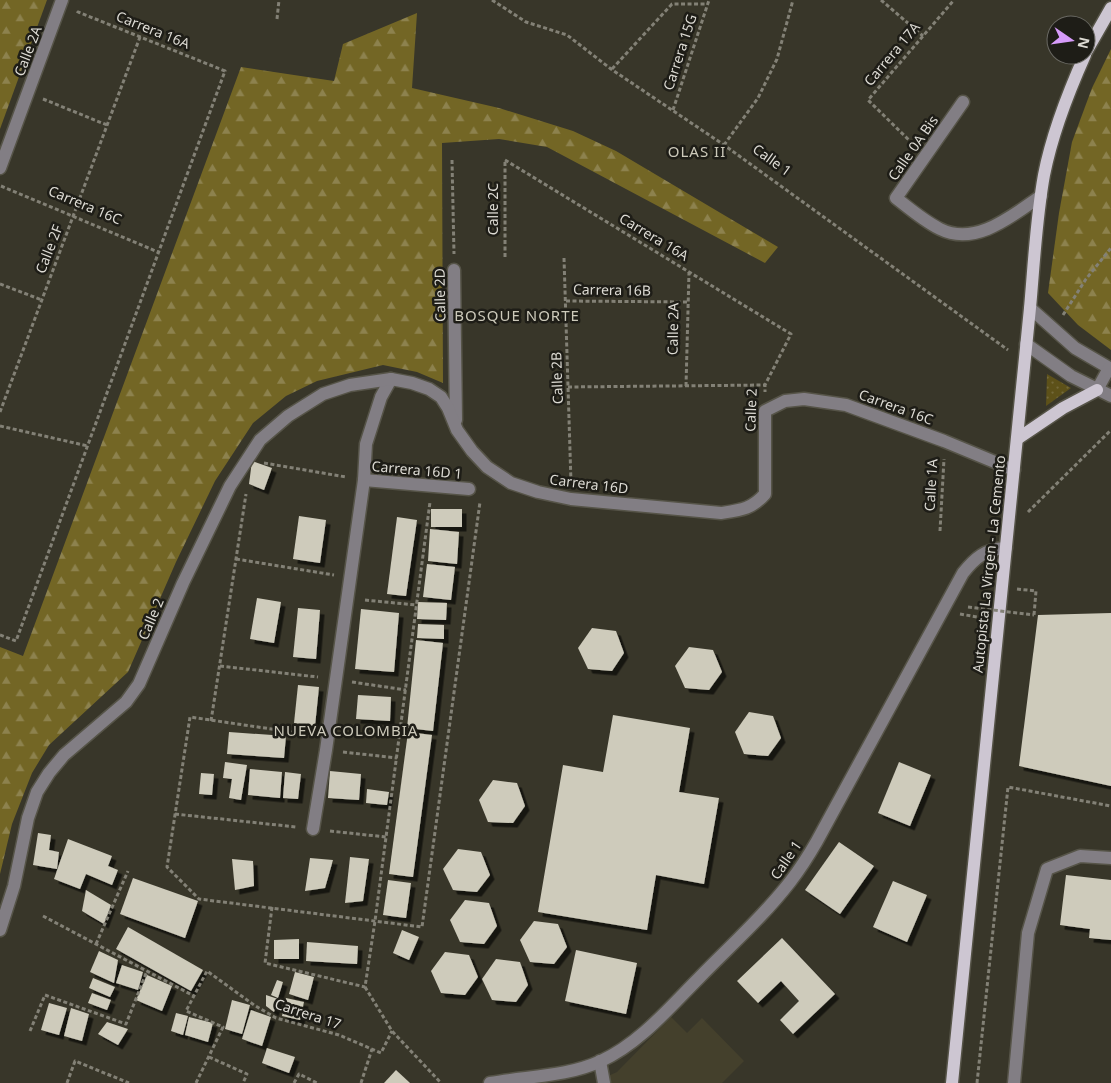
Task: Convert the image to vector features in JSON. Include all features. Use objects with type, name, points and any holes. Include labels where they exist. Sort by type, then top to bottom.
[{"type":"main road","name":"Autopista La Virgen - La Cemento","points":[[1096,35],[1111,8]]},
{"type":"main road","name":"Autopista La Virgen - La Cemento","points":[[952,1083],[1041,196],[1044,173],[1063,110],[1081,65]]},
{"type":"main road","points":[[1017,439],[1063,408],[1097,390]]},
{"type":"street","name":"Calle 2A","points":[[0,168],[62,0]]},
{"type":"street","name":"Calle 0A Bis","points":[[963,102],[896,198],[918,216],[942,230],[962,234],[982,232],[1009,218],[1041,196]]},
{"type":"street","name":"Calle 2D","points":[[454,270],[457,430]]},
{"type":"street","points":[[1030,308],[1075,348],[1110,369],[1097,390]]},
{"type":"street","points":[[1026,344],[1054,365],[1111,396]]},
{"type":"street","points":[[313,829],[364,480],[366,444],[381,397],[391,379]]},
{"type":"street","name":"Carrera 16D","points":[[391,379],[412,383],[428,389],[441,397],[457,430],[487,468],[511,483],[538,492],[571,499],[722,513],[743,510],[757,503],[765,494]]},
{"type":"street","name":"Calle 2","points":[[0,930],[14,886],[28,818],[37,792],[49,773],[64,756],[126,702],[139,684],[182,584],[230,486],[260,440],[288,416],[323,394],[350,385],[391,379]]},
{"type":"street","name":"Carrera 16C","points":[[765,411],[785,401],[804,399],[846,405],[944,441],[1014,470]]},
{"type":"street","name":"Calle 2","points":[[765,411],[765,494]]},
{"type":"street","name":"Carrera 16D 1","points":[[364,480],[469,489]]},
{"type":"street","name":"Calle 1","points":[[490,1083],[547,1076],[576,1070],[620,1051],[651,1025],[768,908],[791,881],[817,841],[963,574],[980,554],[989,550],[1006,548]]},
{"type":"street","points":[[1014,1083],[1028,933],[1048,870],[1080,856],[1111,858]]},
{"type":"street","points":[[600,1061],[604,1083]]},
{"type":"path","points":[[277,19],[279,0]]},
{"type":"path","name":"Calle 1","points":[[493,0],[526,22],[567,35],[611,69],[724,144],[1024,362]]},
{"type":"path","points":[[669,0],[672,4]]},
{"type":"path","points":[[724,144],[758,98],[777,59],[793,0]]},
{"type":"path","points":[[881,0],[922,36]]},
{"type":"path","name":"Carrera 17A","points":[[926,156],[868,100],[954,0]]},
{"type":"path","points":[[611,69],[672,4],[708,2]]},
{"type":"path","name":"Carrera 15G","points":[[673,110],[708,2]]},
{"type":"path","name":"Carrera 16A","points":[[73,20],[78,12],[225,71],[158,252]]},
{"type":"path","name":"Calle 2F","points":[[0,412],[140,37]]},
{"type":"path","points":[[28,93],[108,126]]},
{"type":"path","name":"Calle 2D","points":[[452,160],[454,270]]},
{"type":"path","name":"Carrera 16A","points":[[505,160],[791,334]]},
{"type":"path","name":"Calle 2C","points":[[504,257],[505,160]]},
{"type":"path","name":"Carrera 16C","points":[[0,185],[158,252]]},
{"type":"path","points":[[1053,330],[1086,279],[1111,248]]},
{"type":"path","points":[[0,635],[16,641],[158,252]]},
{"type":"path","name":"Calle 2B","points":[[564,258],[571,499]]},
{"type":"path","name":"Calle 2A","points":[[686,386],[688,271]]},
{"type":"path","points":[[0,284],[42,300]]},
{"type":"path","name":"Carrera 16B","points":[[566,301],[688,302]]},
{"type":"path","name":"Calle 2","points":[[765,411],[765,385],[791,334]]},
{"type":"path","points":[[568,387],[765,385]]},
{"type":"path","points":[[0,426],[88,446]]},
{"type":"path","points":[[1007,532],[1111,430]]},
{"type":"path","name":"Calle 1A","points":[[940,531],[944,441]]},
{"type":"path","points":[[261,462],[364,480]]},
{"type":"path","points":[[432,486],[365,987],[392,1031],[440,1083]]},
{"type":"path","points":[[328,736],[190,717],[167,867],[200,899],[422,927],[482,486],[469,489]]},
{"type":"path","points":[[211,721],[247,490]]},
{"type":"path","points":[[236,559],[350,577]]},
{"type":"path","points":[[998,620],[960,615],[961,606],[1034,615],[1036,591],[1002,587]]},
{"type":"path","points":[[347,598],[416,605]]},
{"type":"path","points":[[220,666],[336,679],[406,690]]},
{"type":"path","points":[[326,750],[397,758]]},
{"type":"path","points":[[977,1083],[1008,787],[1111,806]]},
{"type":"path","points":[[175,814],[386,838]]},
{"type":"path","points":[[96,944],[128,871]]},
{"type":"path","points":[[272,907],[265,963],[365,987]]},
{"type":"path","points":[[44,916],[194,996],[186,1011],[223,1027],[196,1083]]},
{"type":"path","points":[[30,1031],[45,995],[126,1024],[147,971]]},
{"type":"path","name":"Carrera 17","points":[[194,996],[208,971],[254,1005],[276,1018],[339,1035],[381,1053],[392,1031]]},
{"type":"path","points":[[361,1083],[372,1049]]},
{"type":"path","points":[[208,1057],[247,1074],[243,1083]]},
{"type":"path","points":[[67,1083],[76,1060],[129,1083]]},
{"type":"path","points":[[294,1083],[299,1074],[317,1083]]},
{"type":"shaded area","points":[[1047,374],[1071,388],[1046,406]]},
{"type":"shaded area","points":[[671,1017],[687,1033],[702,1018],[744,1061],[722,1083],[612,1083],[606,1077],[617,1072]]},
{"type":"green space","points":[[0,0],[47,0],[0,129]]},
{"type":"green space","points":[[417,13],[412,88],[499,108],[573,131],[616,151],[778,247],[765,263],[547,147],[499,139],[442,143],[443,383],[417,372],[383,365],[317,381],[286,396],[253,423],[215,481],[176,562],[128,672],[49,745],[32,773],[12,824],[0,874],[0,647],[23,656],[241,67],[334,81],[343,44]]},
{"type":"green space","points":[[1111,49],[1111,350],[1078,325],[1048,293],[1059,213],[1072,142],[1092,88]]},
{"type":"building","points":[[252,461],[272,468],[264,490],[249,484]]},
{"type":"building","points":[[431,509],[462,509],[462,527],[431,527]]},
{"type":"building","points":[[299,516],[326,520],[320,563],[293,559]]},
{"type":"building","points":[[397,517],[417,520],[406,596],[387,594]]},
{"type":"building","points":[[430,529],[459,532],[457,564],[428,561]]},
{"type":"building","points":[[427,564],[455,567],[451,600],[423,597]]},
{"type":"building","points":[[257,598],[281,602],[274,643],[250,639]]},
{"type":"building","points":[[418,602],[447,603],[446,620],[417,619]]},
{"type":"building","points":[[298,608],[320,610],[316,659],[293,657]]},
{"type":"building","points":[[361,609],[399,613],[394,672],[355,669]]},
{"type":"building","points":[[1111,613],[1111,786],[1019,766],[1038,615]]},
{"type":"building","points":[[418,624],[444,625],[444,639],[417,638]]},
{"type":"building","points":[[592,628],[616,631],[624,653],[612,671],[588,669],[578,648]]},
{"type":"building","points":[[416,640],[443,643],[433,731],[407,728]]},
{"type":"building","points":[[689,647],[713,650],[722,672],[709,690],[685,688],[675,666]]},
{"type":"building","points":[[298,685],[319,687],[315,726],[294,723]]},
{"type":"building","points":[[358,695],[391,697],[390,721],[356,719]]},
{"type":"building","points":[[749,712],[773,716],[781,738],[768,756],[744,754],[735,732]]},
{"type":"building","points":[[613,715],[690,728],[679,792],[719,798],[704,884],[656,875],[647,930],[538,912],[563,765],[603,772]]},
{"type":"building","points":[[229,732],[286,736],[284,758],[227,754]]},
{"type":"building","points":[[408,732],[432,735],[413,877],[389,874]]},
{"type":"building","points":[[225,762],[247,765],[241,800],[229,798],[232,779],[223,778]]},
{"type":"building","points":[[899,762],[931,775],[910,826],[878,813]]},
{"type":"building","points":[[250,769],[282,772],[280,798],[248,795]]},
{"type":"building","points":[[330,771],[361,774],[359,800],[328,798]]},
{"type":"building","points":[[285,772],[301,774],[298,799],[283,798]]},
{"type":"building","points":[[201,773],[214,774],[212,795],[199,794]]},
{"type":"building","points":[[493,780],[517,783],[525,806],[513,823],[488,822],[479,800]]},
{"type":"building","points":[[367,789],[389,792],[387,805],[366,803]]},
{"type":"building","points":[[38,833],[51,835],[49,850],[59,852],[57,869],[33,865]]},
{"type":"building","points":[[68,839],[112,856],[108,866],[118,870],[112,885],[86,874],[80,889],[54,879]]},
{"type":"building","points":[[839,842],[874,866],[840,914],[805,890]]},
{"type":"building","points":[[458,849],[481,852],[490,875],[477,892],[453,890],[443,869]]},
{"type":"building","points":[[350,857],[369,859],[363,901],[345,903]]},
{"type":"building","points":[[310,858],[333,860],[325,888],[305,891]]},
{"type":"building","points":[[232,859],[253,861],[254,886],[235,890]]},
{"type":"building","points":[[1066,875],[1111,880],[1111,940],[1089,938],[1090,929],[1060,925]]},
{"type":"building","points":[[133,878],[198,901],[185,938],[120,914]]},
{"type":"building","points":[[388,880],[411,883],[406,918],[383,915]]},
{"type":"building","points":[[893,881],[927,895],[907,942],[873,927]]},
{"type":"building","points":[[86,890],[111,905],[104,924],[82,911]]},
{"type":"building","points":[[465,900],[489,903],[497,926],[484,944],[460,942],[450,920]]},
{"type":"building","points":[[534,921],[558,924],[567,947],[554,964],[530,962],[520,940]]},
{"type":"building","points":[[128,927],[203,970],[191,991],[116,949]]},
{"type":"building","points":[[402,930],[419,937],[409,960],[393,953]]},
{"type":"building","points":[[782,938],[835,994],[793,1034],[780,1020],[799,1001],[781,981],[758,1003],[737,981]]},
{"type":"building","points":[[299,939],[299,959],[274,959],[274,940]]},
{"type":"building","points":[[307,942],[358,946],[357,964],[306,961]]},
{"type":"building","points":[[576,950],[637,963],[626,1014],[565,1001]]},
{"type":"building","points":[[99,951],[118,960],[114,983],[90,972]]},
{"type":"building","points":[[445,952],[469,955],[478,977],[465,995],[441,993],[431,971]]},
{"type":"building","points":[[496,959],[520,962],[528,985],[516,1002],[492,1000],[482,979]]},
{"type":"building","points":[[122,965],[143,972],[138,990],[116,983]]},
{"type":"building","points":[[295,972],[314,977],[308,1000],[289,994]]},
{"type":"building","points":[[147,975],[172,986],[162,1011],[136,1000]]},
{"type":"building","points":[[93,978],[115,987],[110,997],[89,988]]},
{"type":"building","points":[[277,980],[283,982],[278,998],[271,995]]},
{"type":"building","points":[[92,993],[111,1000],[107,1010],[88,1003]]},
{"type":"building","points":[[266,995],[278,999],[274,1012],[266,1006]]},
{"type":"building","points":[[286,998],[304,1002],[300,1020],[282,1016]]},
{"type":"building","points":[[232,1000],[250,1005],[242,1034],[225,1029]]},
{"type":"building","points":[[49,1003],[67,1008],[59,1035],[41,1030]]},
{"type":"building","points":[[71,1008],[89,1014],[82,1041],[64,1036]]},
{"type":"building","points":[[251,1010],[271,1017],[262,1046],[242,1039]]},
{"type":"building","points":[[176,1013],[188,1016],[183,1035],[171,1031]]},
{"type":"building","points":[[189,1017],[213,1023],[208,1042],[185,1035]]},
{"type":"building","points":[[107,1022],[128,1029],[118,1045],[98,1034]]},
{"type":"building","points":[[267,1048],[295,1057],[289,1073],[262,1063]]},
{"type":"building","points":[[396,1070],[410,1083],[384,1083]]},
{"type":"district","name":"OLAS II","points":[[697,152]]},
{"type":"district","name":"BOSQUE NORTE","points":[[517,316]]},
{"type":"district","name":"NUEVA COLOMBIA","points":[[346,731]]}]
